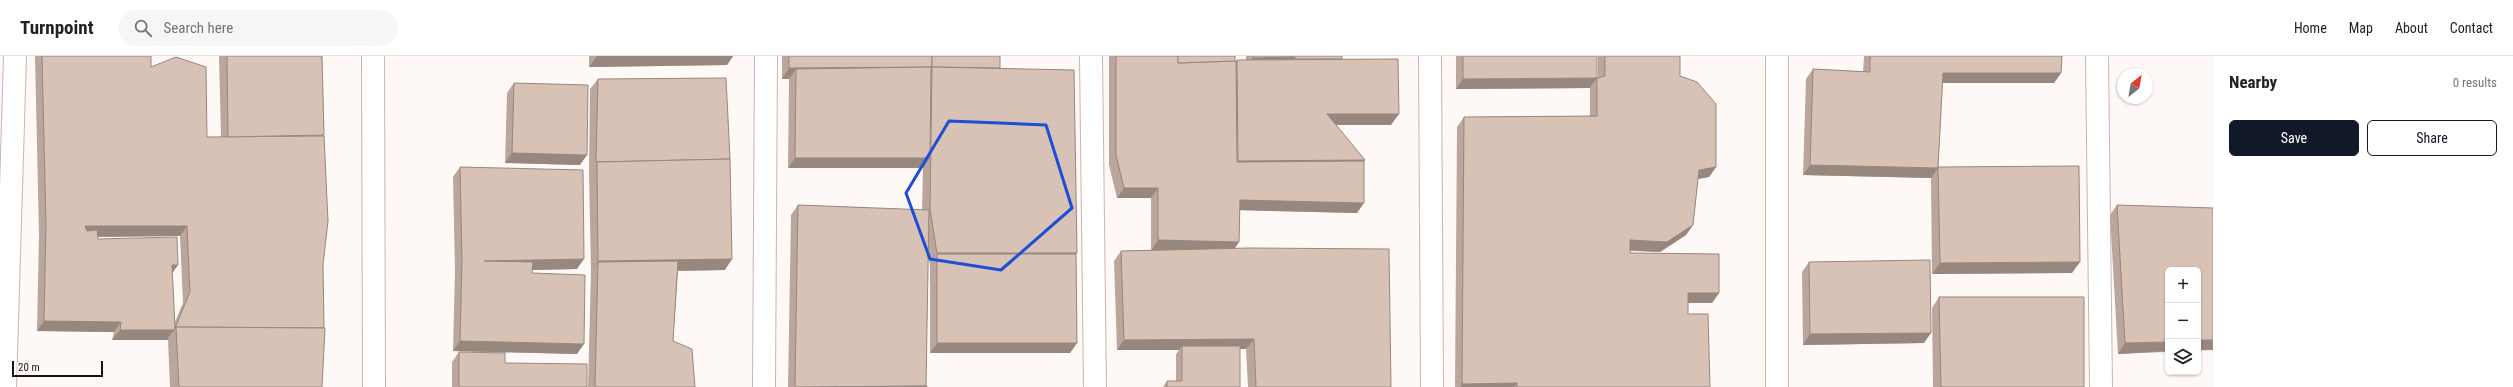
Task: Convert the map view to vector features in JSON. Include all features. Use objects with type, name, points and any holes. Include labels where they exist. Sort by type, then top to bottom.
[{"type":"street","points":[[5,387],[15,56]]},
{"type":"street","points":[[373,56],[374,387]]},
{"type":"street","points":[[764,387],[766,56]]},
{"type":"street","points":[[1091,56],[1095,387]]},
{"type":"street","points":[[1430,56],[1432,387]]},
{"type":"street","points":[[1777,56],[1777,387]]},
{"type":"street","points":[[2097,56],[2100,387]]},
{"type":"highlighted area","points":[[949,121],[1046,125],[1072,208],[1001,270],[930,259],[906,193]]},
{"type":"building","points":[[42,56],[151,56],[151,67],[176,57],[206,67],[207,137],[324,136],[328,221],[323,265],[324,328],[176,327],[174,330],[120,330],[121,322],[44,321],[46,225]],"holes":[[[85,226],[187,226],[190,292],[175,328],[172,265],[178,265],[177,237],[98,239],[97,230],[87,231]]]},
{"type":"building","points":[[227,56],[322,56],[324,135],[228,137]]},
{"type":"building","points":[[789,56],[932,56],[932,67],[789,68]]},
{"type":"building","points":[[932,56],[1000,56],[1000,68],[932,67]]},
{"type":"building","points":[[1116,56],[1178,56],[1178,63],[1236,61],[1237,162],[1364,161],[1364,203],[1240,200],[1239,242],[1158,240],[1158,188],[1124,188],[1116,155]]},
{"type":"building","points":[[1178,56],[1235,56],[1235,61],[1178,63]]},
{"type":"building","points":[[1253,56],[1342,56],[1342,59],[1295,59],[1295,57],[1253,58]]},
{"type":"building","points":[[1463,56],[1597,56],[1597,78],[1463,79]]},
{"type":"building","points":[[1605,56],[1680,56],[1680,76],[1697,82],[1716,104],[1716,167],[1699,170],[1693,225],[1667,242],[1630,240],[1630,253],[1719,254],[1719,293],[1688,293],[1688,314],[1708,314],[1710,387],[1517,387],[1517,383],[1462,384],[1464,117],[1597,116],[1597,78],[1605,76]]},
{"type":"building","points":[[1870,56],[2062,56],[2061,73],[1943,73],[1938,168],[1810,165],[1813,69],[1870,72]]},
{"type":"building","points":[[1398,59],[1399,114],[1327,114],[1365,160],[1238,161],[1237,60]]},
{"type":"building","points":[[931,67],[930,158],[795,158],[796,69]]},
{"type":"building","points":[[932,67],[1074,70],[1077,253],[937,253],[930,209]]},
{"type":"building","points":[[726,78],[730,159],[596,162],[598,79]]},
{"type":"building","points":[[514,83],[588,85],[587,155],[512,153]]},
{"type":"building","points":[[730,159],[732,259],[598,261],[597,162]]},
{"type":"building","points":[[2079,166],[2080,262],[1940,263],[1938,167]]},
{"type":"building","points":[[460,167],[583,170],[584,259],[484,261],[533,262],[532,273],[585,275],[584,344],[460,341],[462,261]]},
{"type":"building","points":[[798,205],[929,210],[926,386],[795,387]]},
{"type":"building","points":[[2117,205],[2213,208],[2213,340],[2201,340],[2201,267],[2165,267],[2165,342],[2125,343]]},
{"type":"building","points":[[1249,248],[1389,249],[1391,387],[1256,387],[1254,339],[1124,340],[1121,251]]},
{"type":"building","points":[[937,254],[1076,254],[1077,343],[937,343]]},
{"type":"building","points":[[1930,260],[1931,333],[1810,334],[1809,262]]},
{"type":"building","points":[[678,261],[673,341],[692,349],[695,387],[595,387],[598,262]]},
{"type":"building","points":[[1939,297],[2084,297],[2084,387],[1941,387]]},
{"type":"building","points":[[176,327],[325,328],[322,387],[179,387]]},
{"type":"building","points":[[1182,346],[1240,346],[1240,387],[1167,387],[1167,381],[1182,381]]},
{"type":"building","points":[[459,352],[505,353],[505,363],[587,364],[587,387],[459,387]]},
{"type":"building","points":[[927,386],[927,387],[834,387]]}]
